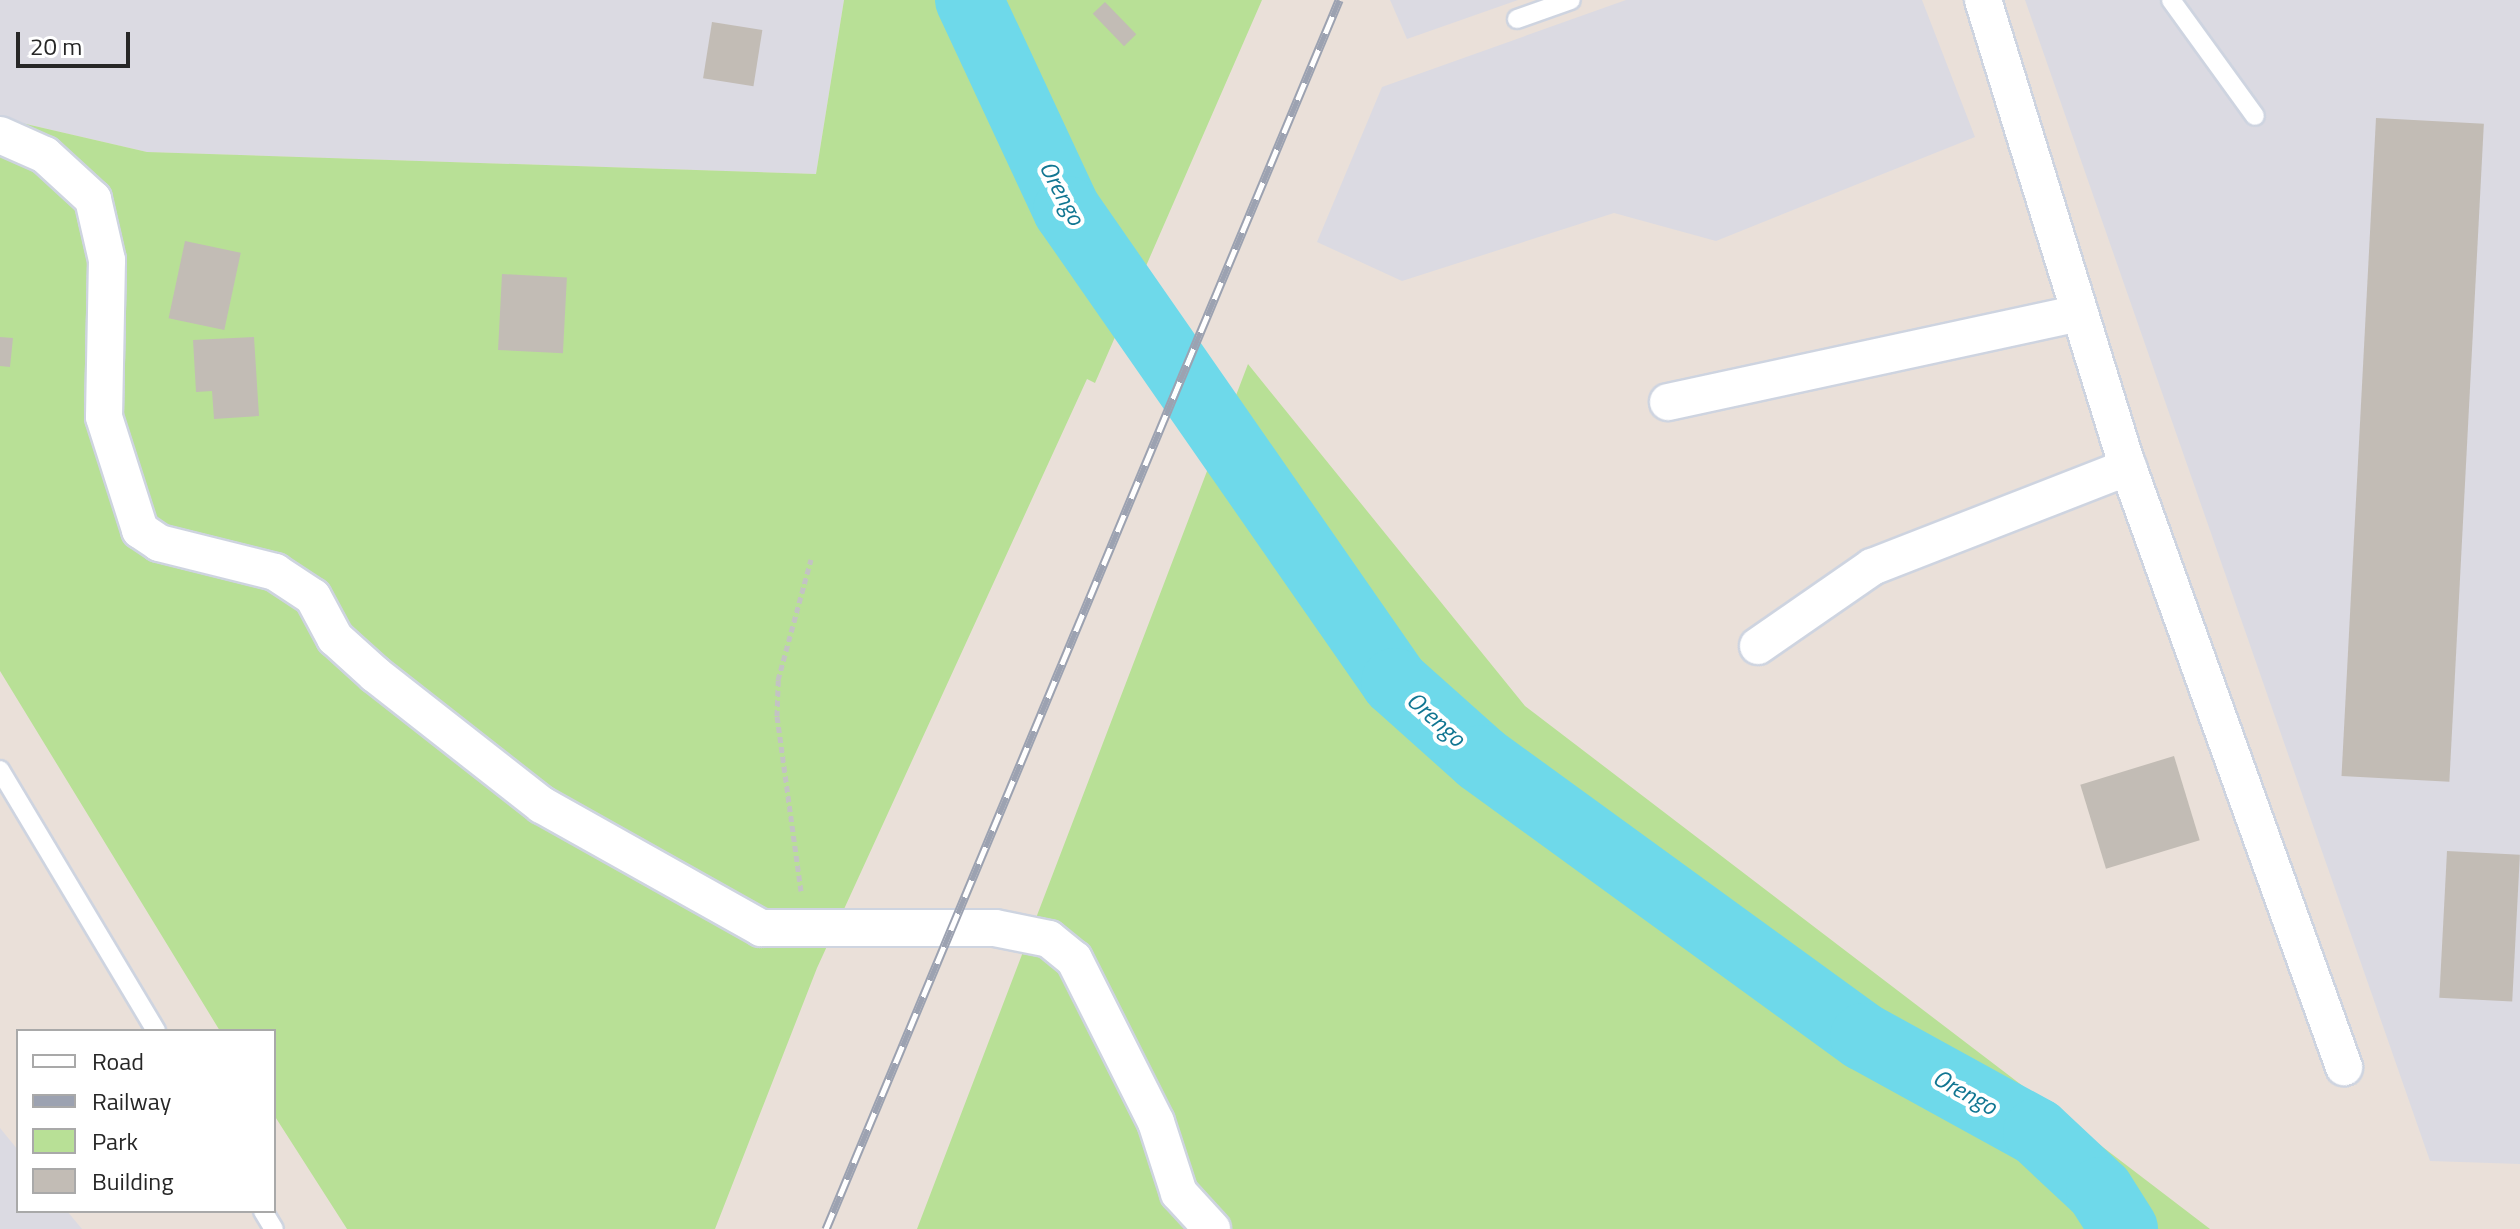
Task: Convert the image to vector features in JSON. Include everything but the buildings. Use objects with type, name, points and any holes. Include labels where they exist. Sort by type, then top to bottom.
[{"type":"street","points":[[1983,0],[2128,467],[2344,1067]]},
{"type":"street","points":[[0,135],[45,155],[93,199],[107,260],[104,417],[140,530],[159,543],[275,572],[313,597],[335,638],[376,675],[542,805],[728,913],[761,928],[995,928],[1049,939],[1074,959],[1156,1122],[1179,1193],[1212,1229]]},
{"type":"street","points":[[1668,402],[2079,313]]},
{"type":"street","points":[[1758,646],[1872,567],[2128,467]]},
{"type":"lane","points":[[1517,19],[1571,0]]},
{"type":"lane","points":[[2171,0],[2255,116]]},
{"type":"lane","points":[[0,770],[155,1029]]},
{"type":"path","points":[[805,928],[777,716],[778,680],[811,559]]},
{"type":"shaded area","points":[[0,0],[844,0],[816,174],[147,152],[0,118]]},
{"type":"shaded area","points":[[1390,0],[1518,0],[1407,39]]},
{"type":"shaded area","points":[[1626,0],[1922,0],[1975,137],[1716,241],[1614,213],[1402,281],[1317,242],[1382,87]]},
{"type":"shaded area","points":[[2025,0],[2520,0],[2520,1164],[2430,1161]]},
{"type":"shaded area","points":[[0,1128],[16,1148],[16,1213],[69,1213],[82,1229],[0,1229]]},
{"type":"green space","points":[[844,0],[1262,0],[1095,383],[1087,379],[817,968],[715,1229],[347,1229],[276,1118],[276,1029],[219,1029],[0,671],[0,118],[147,152],[816,174]]},
{"type":"green space","points":[[1248,364],[1525,706],[2210,1229],[917,1229]]},
{"type":"waterway","name":"Orengo","points":[[969,0],[1067,210],[1395,682],[1481,759],[1864,1037],[2037,1132],[2100,1191],[2124,1229]]},
{"type":"railway","points":[[826,1229],[1339,0]]}]
